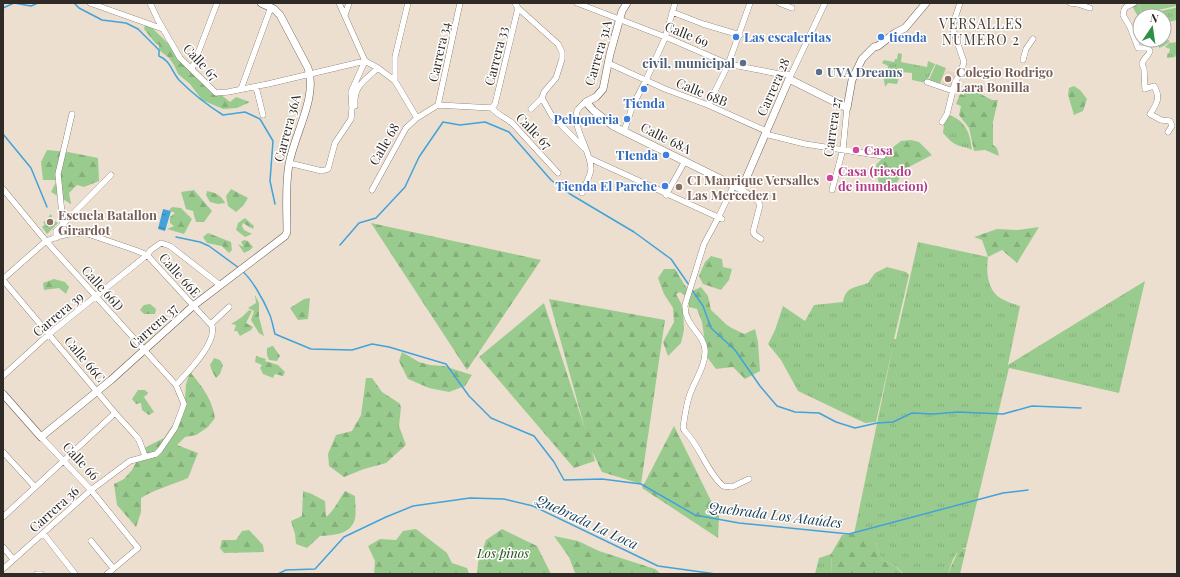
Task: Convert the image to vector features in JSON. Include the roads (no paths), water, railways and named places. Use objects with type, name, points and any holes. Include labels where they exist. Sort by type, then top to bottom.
[{"type":"street","points":[[90,3],[164,29]]},
{"type":"street","name":"Calle 67","points":[[150,3],[180,58],[216,93],[241,89]]},
{"type":"street","points":[[192,69],[217,3]]},
{"type":"street","points":[[261,3],[272,5],[276,10],[310,74]]},
{"type":"street","points":[[339,3],[365,61],[378,68],[395,81],[417,118]]},
{"type":"street","points":[[345,15],[349,3]]},
{"type":"street","points":[[395,81],[395,57],[408,3]]},
{"type":"street","name":"Carrera 34","points":[[438,106],[460,3]]},
{"type":"street","name":"Calle 69","points":[[577,3],[593,6],[620,20],[729,64],[790,77],[847,108]]},
{"type":"street","name":"Carrera 31A","points":[[582,193],[591,168],[578,126],[578,110],[586,102],[596,97],[603,89],[608,63],[622,11],[627,3]]},
{"type":"street","points":[[624,131],[633,105],[665,38],[675,3]]},
{"type":"street","points":[[708,105],[729,64],[750,3]]},
{"type":"street","points":[[779,3],[792,8]]},
{"type":"street","name":"Carrera 28","points":[[737,187],[745,181],[790,77],[825,3]]},
{"type":"street","name":"Carrera 27","points":[[832,190],[843,149],[847,108],[852,80],[862,60],[874,47],[878,46],[895,33],[905,28],[926,3]]},
{"type":"street","points":[[942,122],[947,114],[953,91],[964,62],[953,30],[954,21],[960,3]]},
{"type":"street","points":[[1070,3],[1090,8]]},
{"type":"street","points":[[1134,3],[1126,7],[1123,17],[1130,27],[1138,48],[1148,48],[1150,51],[1150,54],[1143,60],[1142,64],[1144,69],[1145,89],[1154,86],[1157,92],[1158,99],[1155,108],[1150,114],[1161,120],[1170,121],[1172,126],[1168,132]]},
{"type":"street","points":[[272,5],[241,89],[256,87],[365,61]]},
{"type":"street","points":[[517,5],[558,44],[562,52],[562,59],[556,78],[544,92],[542,98],[531,109]]},
{"type":"street","name":"Carrera 33","points":[[492,108],[495,104],[497,96],[517,5]]},
{"type":"street","points":[[672,12],[740,35]]},
{"type":"street","points":[[1023,60],[1026,49],[1033,39]]},
{"type":"street","points":[[289,163],[322,171],[328,169],[335,143],[351,119],[351,92],[365,61]]},
{"type":"street","name":"Calle 68B","points":[[608,63],[672,92],[708,105],[766,133],[805,144],[843,149]]},
{"type":"street","points":[[355,119],[356,91],[378,68]]},
{"type":"street","name":"Carrera 36A","points":[[285,236],[287,232],[289,163],[309,98],[310,74]]},
{"type":"street","points":[[927,82],[953,91]]},
{"type":"street","points":[[256,87],[263,115]]},
{"type":"street","points":[[542,98],[552,116],[586,149]]},
{"type":"street","name":"Calle 68A","points":[[586,102],[603,119],[737,187],[758,201],[760,205],[753,232],[761,239]]},
{"type":"street","points":[[438,106],[492,108]]},
{"type":"street","name":"Calle 68","points":[[372,190],[406,128],[417,118],[438,106]]},
{"type":"street","name":"Calle 67","points":[[492,108],[497,114],[508,119],[558,173]]},
{"type":"street","points":[[63,224],[58,174],[72,114]]},
{"type":"street","points":[[843,149],[883,156]]},
{"type":"street","points":[[589,158],[720,219]]},
{"type":"street","points":[[666,195],[685,161]]},
{"type":"street","points":[[56,238],[56,231],[111,175]]},
{"type":"street","points":[[737,187],[720,219],[704,244],[690,285],[685,311],[692,328],[703,342],[705,354],[703,363],[690,393],[683,427],[697,446],[717,481],[723,486],[732,486],[749,479]]},
{"type":"street","name":"Calle 66D","points":[[3,189],[46,241],[176,385],[184,404]]},
{"type":"street","name":"Calle 66E","points":[[46,241],[69,234],[85,233],[147,255],[210,324]]},
{"type":"street","name":"Carrera 37","points":[[41,437],[53,429],[145,350],[193,306],[285,236]]},
{"type":"street","points":[[3,279],[46,241]]},
{"type":"street","name":"Carrera 39","points":[[3,376],[50,334],[156,246],[166,244],[220,285]]},
{"type":"street","name":"Calle 66C","points":[[3,279],[136,436],[145,456]]},
{"type":"street","points":[[176,385],[194,366],[205,351],[214,331],[210,324],[229,307]]},
{"type":"street","name":"Calle 66","points":[[3,394],[91,490],[138,548],[113,568]]},
{"type":"street","name":"Carrera 36","points":[[3,569],[91,490],[130,461],[156,454],[175,428],[184,404]]},
{"type":"street","points":[[3,516],[115,413]]},
{"type":"street","points":[[3,452],[35,487]]},
{"type":"street","points":[[3,462],[8,458]]},
{"type":"street","points":[[43,533],[75,574]]},
{"type":"street","points":[[91,541],[113,568],[107,574]]},
{"type":"street","points":[[3,547],[13,559]]},
{"type":"water","points":[[163,209],[171,211],[165,231],[158,229]]},
{"type":"waterway","points":[[3,8],[14,3],[31,6],[38,3]]},
{"type":"waterway","points":[[74,3],[79,8],[102,20],[126,23],[138,29],[159,50],[159,56],[168,63],[176,77],[200,99],[223,115],[245,112],[260,119],[273,141],[270,181],[275,204]]},
{"type":"waterway","points":[[340,245],[359,223],[376,218],[405,187],[419,157],[443,122],[460,125],[485,122],[509,132],[551,180],[570,194],[634,232],[671,259],[689,285]]},
{"type":"waterway","name":"Quebrada Los Ataúdes","points":[[3,134],[31,168],[47,207]]},
{"type":"waterway","name":"Quebrada Los Ataúdes","points":[[176,237],[200,242],[209,246],[239,268]]},
{"type":"waterway","name":"Quebrada Los Ataúdes","points":[[242,271],[254,285],[264,302],[271,318],[275,334],[311,349],[352,350],[372,344],[389,347],[446,364],[469,396],[491,418],[534,436],[554,462],[564,480],[602,479],[641,484],[695,515],[739,523],[849,534],[1003,493],[1028,490]]},
{"type":"waterway","points":[[692,290],[703,306],[711,328],[735,350],[760,386],[777,406],[795,412],[819,413],[836,422],[855,428],[877,423],[893,422],[912,413],[934,414],[958,412],[1003,414],[1032,406],[1081,408]]},
{"type":"waterway","name":"Quebrada La Loca","points":[[278,574],[286,570],[315,569],[344,537],[413,506],[470,498],[504,499],[533,506],[658,566],[716,574]]},
{"type":"place","name":"Las escaleritas","points":[[736,37]]},
{"type":"place","name":"tienda","points":[[881,37]]},
{"type":"place","name":"civil, municipal","points":[[743,63]]},
{"type":"place","name":"UVA Dreams","points":[[819,72]]},
{"type":"place","name":"Colegio Rodrigo Lara Bonilla","points":[[948,79]]},
{"type":"place","name":"Tienda","points":[[644,89]]},
{"type":"place","name":"Peluqueria","points":[[627,119]]},
{"type":"place","name":"Casa","points":[[856,150]]},
{"type":"place","name":"TIenda","points":[[666,155]]},
{"type":"place","name":"Casa (riesdo de inundacion)","points":[[830,178]]},
{"type":"place","name":"Tienda El Parche","points":[[665,186]]},
{"type":"place","name":"CI Manrique Versalles Las Mercedez 1","points":[[679,187]]},
{"type":"place","name":"Escuela Batallon Girardot","points":[[50,222]]},
{"type":"district","name":"VERSALLES NUMERO 2","points":[[981,32]]},
{"type":"park label","name":"Los pinos","points":[[503,553]]}]
